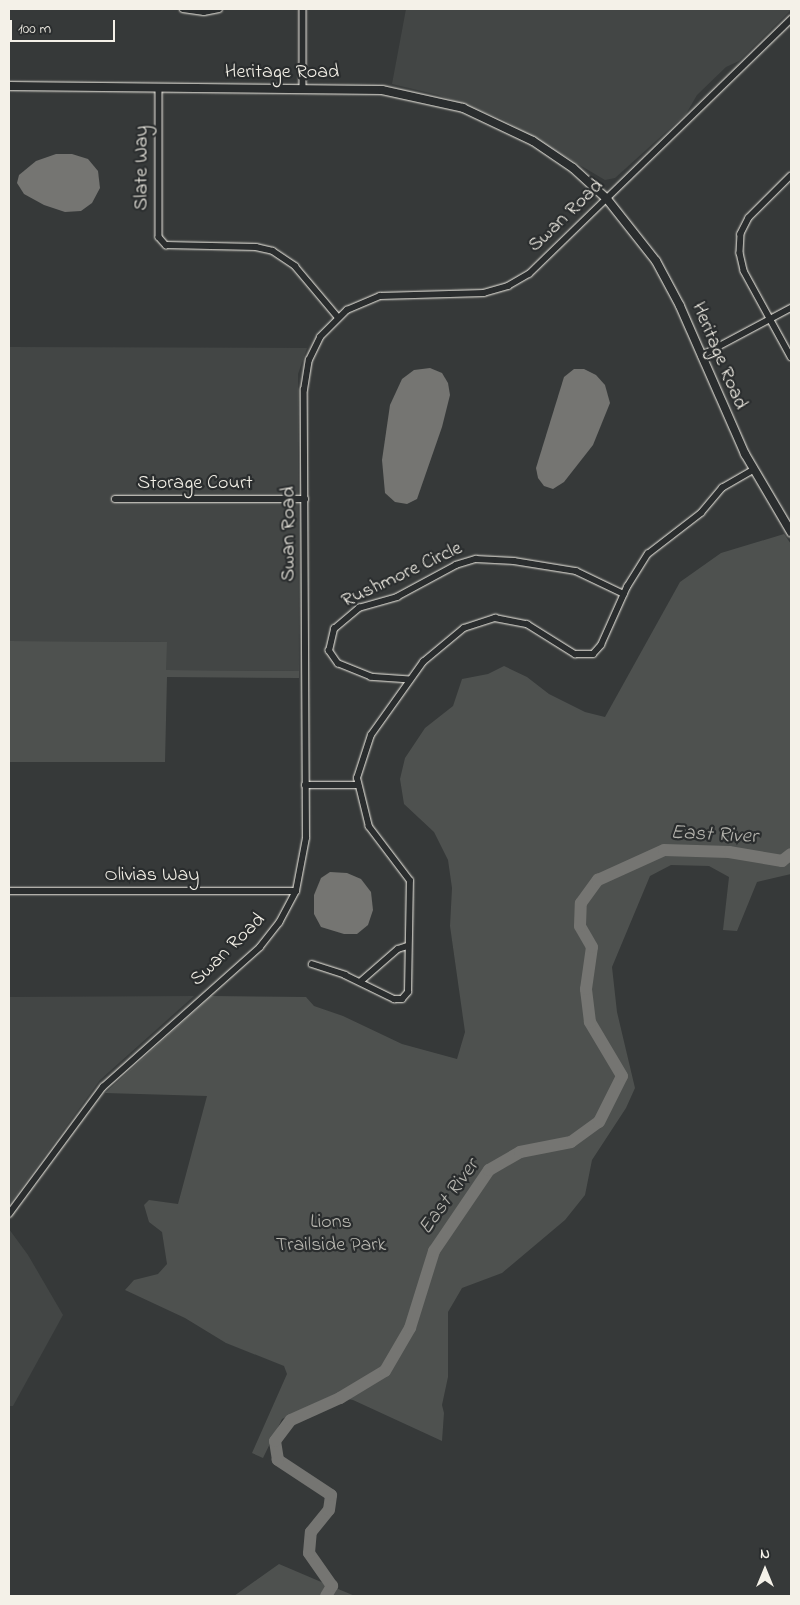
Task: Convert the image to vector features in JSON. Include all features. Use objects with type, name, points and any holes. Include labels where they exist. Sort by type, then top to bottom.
[{"type":"main road","name":"Heritage Road","points":[[9,86],[382,90],[439,101],[487,118],[543,147],[607,199],[656,261],[753,470],[791,532]]},
{"type":"street","points":[[183,9],[204,12],[219,9]]},
{"type":"street","points":[[303,9],[303,88]]},
{"type":"street","name":"Swan Road","points":[[9,1214],[103,1087],[260,946],[279,923],[296,891],[305,852],[306,371],[320,337],[338,317],[358,304],[380,296],[484,293],[508,286],[539,266],[791,19]]},
{"type":"street","name":"Slate Way","points":[[159,87],[159,237],[166,246],[256,247],[273,251],[295,266],[338,317]]},
{"type":"street","points":[[791,176],[749,218],[740,244],[744,271],[791,357]]},
{"type":"street","points":[[701,356],[791,308]]},
{"type":"street","points":[[312,964],[360,982],[391,998],[404,997],[408,990],[407,946],[410,881],[368,827],[357,785],[360,763],[371,735],[410,680],[440,646],[469,625],[485,619],[521,621],[572,653],[590,656],[601,645],[624,594],[648,554],[701,513],[722,488],[753,470]]},
{"type":"street","name":"Storage Court","points":[[116,500],[305,499]]},
{"type":"street","name":"Rushmore Circle","points":[[410,680],[371,676],[338,664],[329,650],[334,629],[359,608],[397,597],[456,565],[476,559],[507,560],[576,571],[624,594]]},
{"type":"street","points":[[305,785],[357,785]]},
{"type":"street","name":"Olivias Way","points":[[9,891],[296,891]]},
{"type":"street","points":[[360,982],[398,949],[407,946]]},
{"type":"shaded area","points":[[406,9],[791,10],[739,61],[726,67],[697,95],[686,114],[615,178],[605,180],[502,119],[438,95],[392,84]]},
{"type":"shaded area","points":[[56,154],[72,154],[88,159],[98,171],[100,188],[92,203],[81,211],[65,212],[44,205],[24,194],[17,183],[19,175],[36,161]]},
{"type":"shaded area","points":[[9,347],[307,348],[298,374],[299,671],[166,670],[166,642],[9,641]]},
{"type":"shaded area","points":[[430,368],[442,373],[448,383],[450,395],[442,427],[417,499],[407,504],[395,502],[385,493],[382,460],[390,405],[402,379],[414,370]]},
{"type":"shaded area","points":[[574,369],[584,369],[596,375],[605,385],[610,403],[593,445],[564,482],[553,489],[544,486],[538,478],[536,468],[564,377]]},
{"type":"shaded area","points":[[330,872],[347,873],[361,879],[371,892],[373,910],[368,925],[357,934],[344,934],[321,927],[314,914],[314,895],[321,878]]},
{"type":"shaded area","points":[[194,996],[100,1080],[9,1205],[9,997]]},
{"type":"shaded area","points":[[9,1229],[28,1255],[63,1315],[13,1406],[9,1406]]},
{"type":"green space","name":"Lions Trailside Park","points":[[784,534],[791,544],[791,874],[757,882],[737,931],[723,930],[729,877],[709,866],[671,865],[650,876],[612,967],[617,1012],[635,1088],[626,1108],[592,1160],[585,1195],[565,1220],[502,1273],[462,1288],[448,1312],[448,1377],[442,1405],[444,1413],[442,1441],[353,1400],[331,1396],[282,1419],[263,1458],[252,1453],[287,1374],[284,1366],[226,1343],[185,1318],[125,1290],[134,1280],[158,1274],[167,1264],[162,1232],[149,1222],[144,1205],[149,1200],[178,1204],[207,1096],[105,1093],[211,996],[306,997],[314,1006],[343,1016],[402,1044],[457,1059],[465,1032],[450,926],[452,888],[448,860],[434,832],[404,804],[400,779],[405,758],[425,728],[453,706],[462,679],[488,674],[504,666],[527,677],[549,694],[585,712],[605,717],[680,582],[721,553]]},
{"type":"green space","points":[[9,641],[167,642],[166,670],[299,671],[299,678],[167,677],[165,762],[9,762]]},
{"type":"green space","points":[[279,1564],[326,1584],[355,1596],[234,1596]]},
{"type":"waterway","name":"East River","points":[[326,1596],[332,1586],[309,1553],[311,1532],[329,1510],[331,1495],[278,1460],[275,1441],[291,1420],[340,1398],[385,1371],[410,1328],[434,1251],[489,1170],[520,1152],[571,1142],[599,1122],[622,1076],[590,1022],[586,989],[592,947],[580,926],[581,903],[598,880],[664,850],[729,852],[782,861],[791,854]]}]
